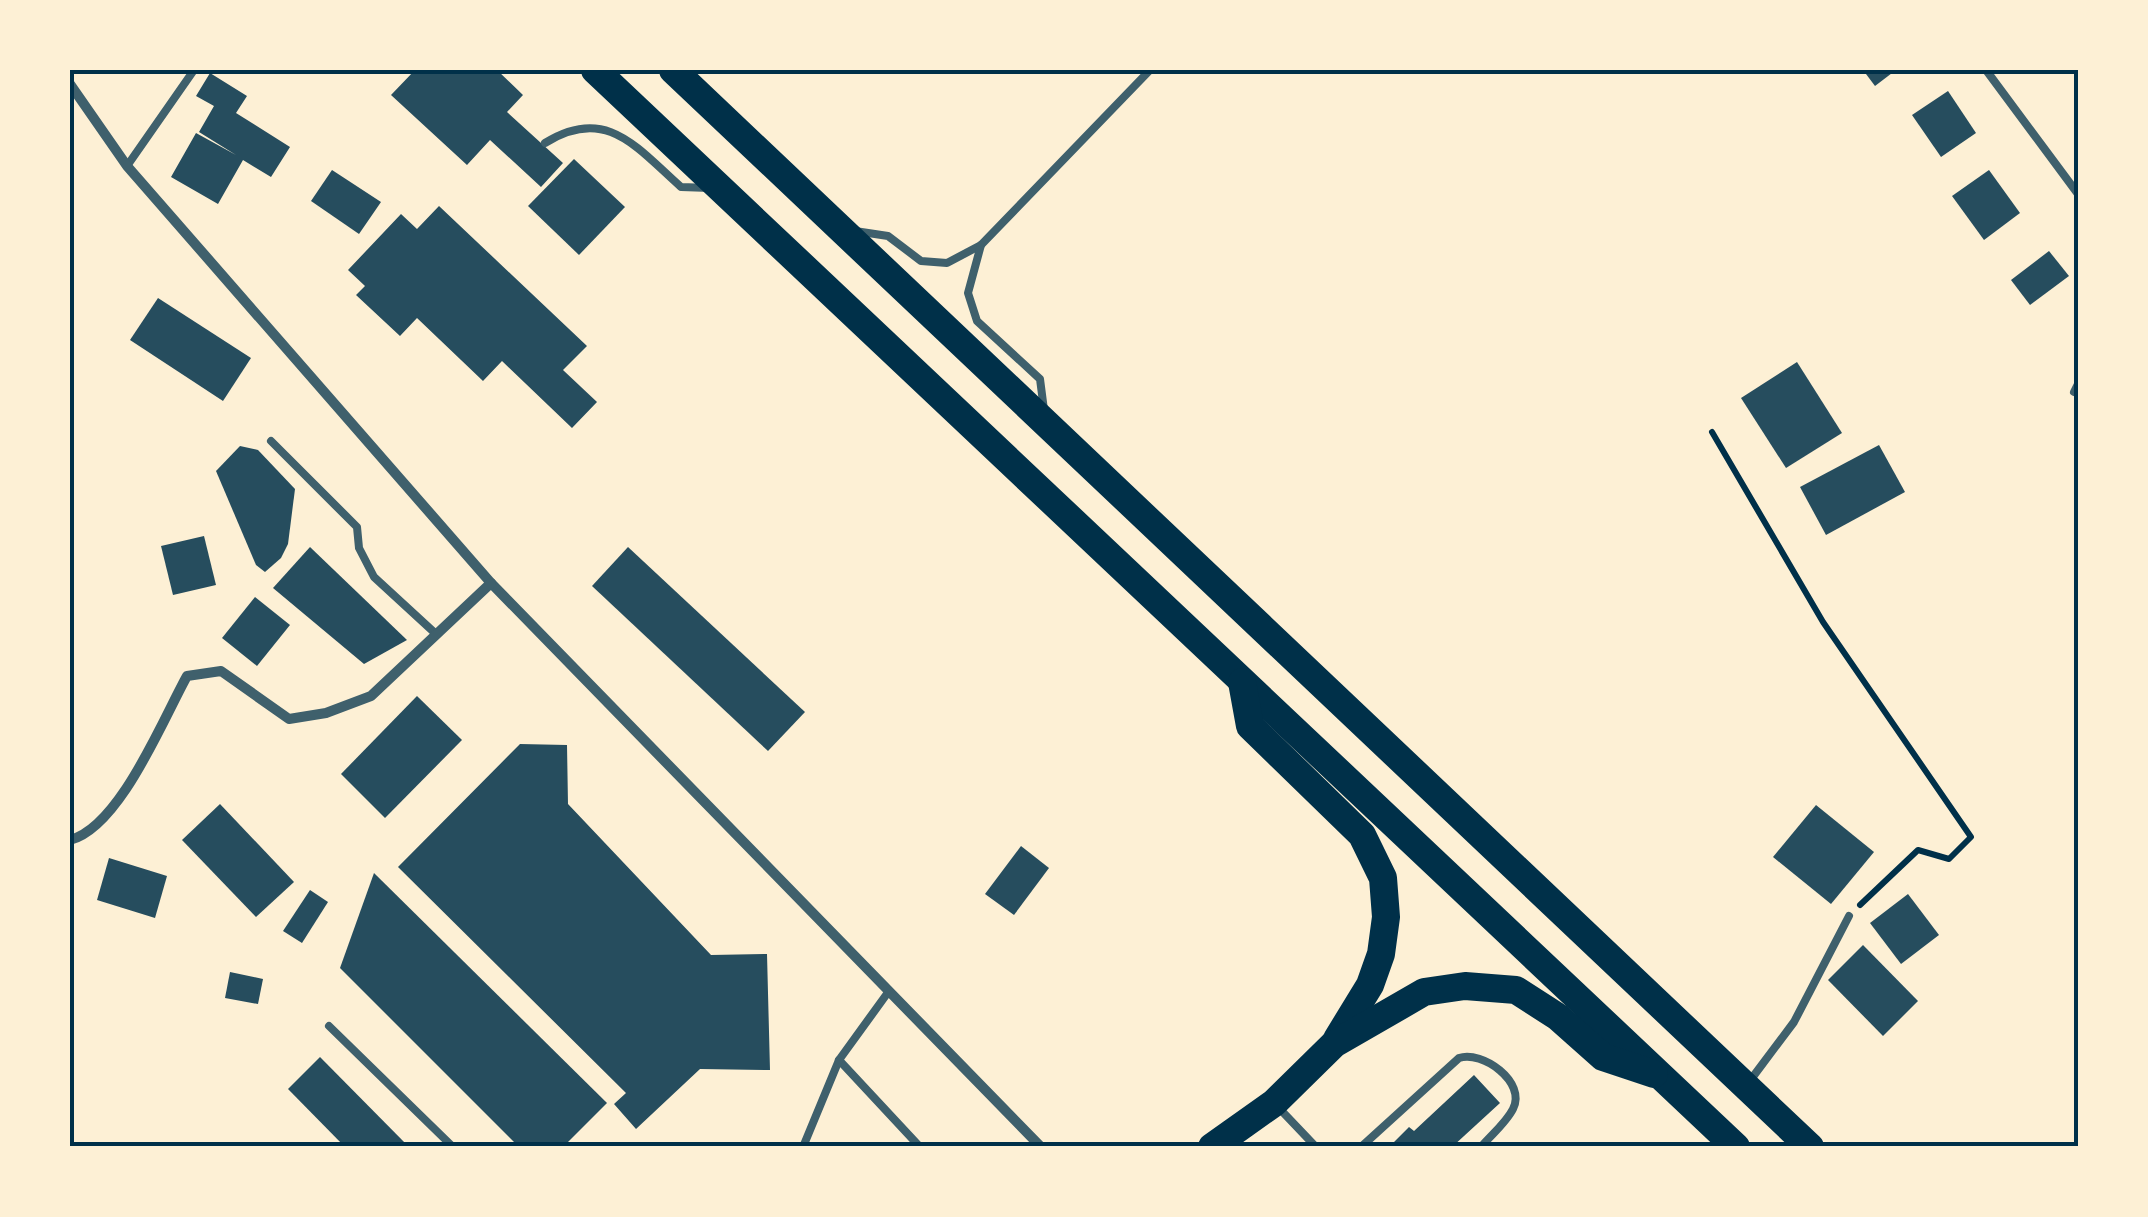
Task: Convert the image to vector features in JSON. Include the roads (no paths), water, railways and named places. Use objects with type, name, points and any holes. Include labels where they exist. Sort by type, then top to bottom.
[{"type":"highway","points":[[596,70],[1736,1147]]},
{"type":"highway","points":[[673,70],[1810,1147]]},
{"type":"highway","points":[[1212,1147],[1274,1103],[1334,1044],[1370,985],[1382,954],[1386,917],[1383,878],[1362,834],[1250,726],[1242,682]]},
{"type":"highway","points":[[1334,1044],[1424,992],[1465,986],[1516,990],[1558,1017],[1603,1057],[1660,1076]]},
{"type":"highway","points":[[1244,1147],[1274,1103]]},
{"type":"street","points":[[70,84],[127,166],[492,583],[1041,1145]]},
{"type":"street","points":[[70,840],[80,837],[117,804],[187,676],[221,671],[290,719],[326,713],[371,696],[492,583]]},
{"type":"lane","points":[[127,166],[194,70]]},
{"type":"lane","points":[[841,229],[888,236],[922,261],[946,263],[981,245],[1150,70]]},
{"type":"lane","points":[[1986,70],[2078,194]]},
{"type":"lane","points":[[544,143],[570,128],[599,127],[624,136],[681,187],[720,188]]},
{"type":"lane","points":[[981,245],[968,293],[977,321],[1040,379],[1046,422]]},
{"type":"lane","points":[[271,442],[357,526],[359,548],[374,578],[436,634]]},
{"type":"lane","points":[[1746,1086],[1794,1022],[1849,916]]},
{"type":"lane","points":[[802,1147],[838,1060],[889,991]]},
{"type":"lane","points":[[329,1026],[453,1147]]},
{"type":"lane","points":[[1362,1147],[1459,1058],[1472,1054],[1487,1060],[1511,1084],[1516,1096],[1513,1109],[1480,1147]]},
{"type":"lane","points":[[838,1060],[920,1147]]},
{"type":"lane","points":[[1274,1103],[1316,1147]]}]
